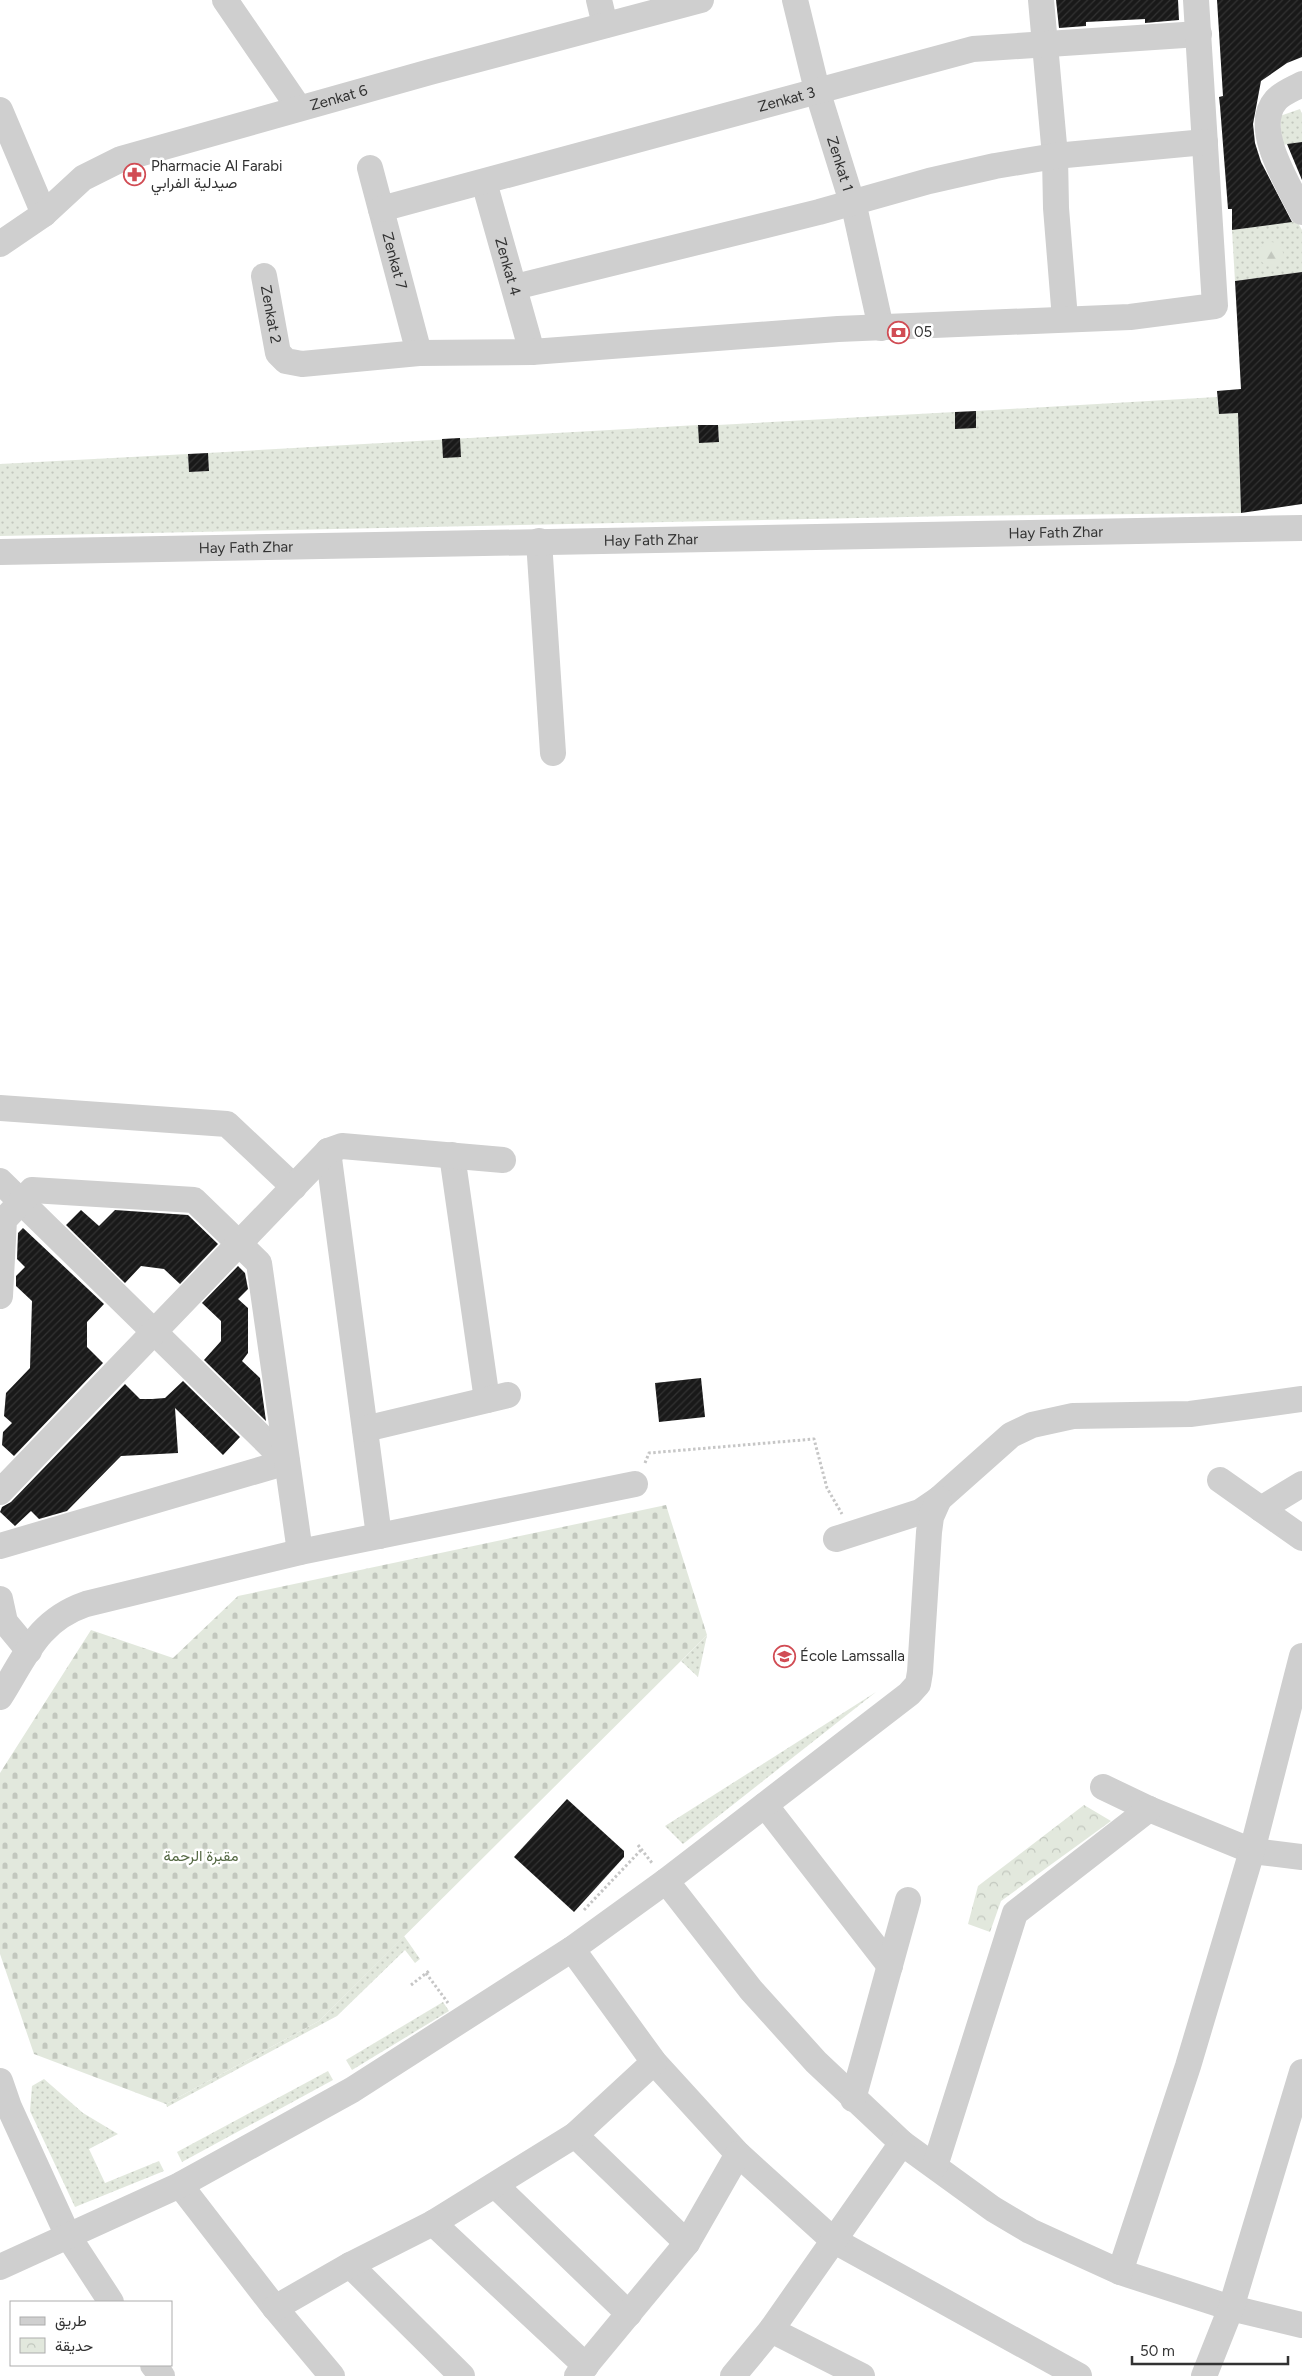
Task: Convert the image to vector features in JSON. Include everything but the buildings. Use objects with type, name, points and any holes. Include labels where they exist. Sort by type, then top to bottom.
[{"type":"street","points":[[225,0],[299,108]]},
{"type":"street","points":[[598,0],[605,26]]},
{"type":"street","name":"Zenkat 6","points":[[0,244],[44,214],[83,178],[121,159],[299,108],[701,0]]},
{"type":"street","name":"Zenkat 1","points":[[795,0],[817,90],[852,202],[881,328]]},
{"type":"street","points":[[1041,0],[1055,156],[1056,208],[1065,318]]},
{"type":"street","points":[[419,353],[532,352],[881,328],[1065,318],[1130,317],[1215,306],[1196,0]]},
{"type":"street","name":"Zenkat 3","points":[[381,209],[973,49],[1198,34]]},
{"type":"street","points":[[1302,84],[1280,97],[1271,107],[1269,112],[1268,139],[1302,212]]},
{"type":"street","points":[[0,110],[44,214]]},
{"type":"street","points":[[516,287],[961,173],[1055,156],[1205,142]]},
{"type":"street","name":"Zenkat 7","points":[[370,168],[419,353]]},
{"type":"street","name":"Zenkat 4","points":[[484,182],[516,287],[532,352]]},
{"type":"street","name":"Zenkat 2","points":[[264,276],[278,353],[286,362],[302,364],[419,353]]},
{"type":"street","name":"Hay Fath Zhar","points":[[0,552],[1302,528]]},
{"type":"street","points":[[539,542],[554,753]]},
{"type":"street","points":[[0,1108],[227,1124],[294,1187]]},
{"type":"street","points":[[0,1492],[328,1151],[342,1146],[503,1160]]},
{"type":"street","points":[[328,1151],[378,1536]]},
{"type":"street","points":[[364,1429],[498,1398],[452,1155]]},
{"type":"street","points":[[0,1181],[287,1462]]},
{"type":"street","points":[[0,1296],[4,1220],[32,1190],[194,1200],[259,1262],[300,1552]]},
{"type":"street","points":[[844,1536],[920,1512],[939,1498],[1011,1435],[1032,1425],[1073,1416],[1190,1414],[1302,1400]]},
{"type":"street","points":[[0,1546],[287,1462]]},
{"type":"street","points":[[1220,1480],[1302,1538]]},
{"type":"street","points":[[0,1697],[40,1633],[66,1611],[86,1604],[300,1552],[635,1484]]},
{"type":"street","points":[[1261,1509],[1302,1484]]},
{"type":"street","points":[[0,2267],[180,2185],[352,2090],[572,1949],[666,1881],[909,1694],[918,1684],[920,1672],[928,1532],[931,1517],[939,1498]]},
{"type":"street","points":[[0,1599],[6,1622],[29,1651]]},
{"type":"street","points":[[1120,2272],[1188,2066],[1252,1850],[1302,1656]]},
{"type":"street","points":[[1103,1787],[1149,1809],[1252,1850],[1302,1857]]},
{"type":"street","points":[[765,1805],[890,1966]]},
{"type":"street","points":[[934,2166],[1015,1913],[1149,1809]]},
{"type":"street","points":[[666,1881],[751,1990],[816,2062],[902,2143],[993,2209],[1030,2231],[1120,2272],[1231,2308],[1302,2326]]},
{"type":"street","points":[[854,2099],[908,1900]]},
{"type":"street","points":[[572,1949],[654,2062],[738,2154],[834,2240],[1079,2376]]},
{"type":"street","points":[[275,2308],[350,2265],[433,2223],[496,2186],[576,2135],[654,2062]]},
{"type":"street","points":[[0,2081],[4,2109],[68,2236],[109,2301]]},
{"type":"street","points":[[1204,2376],[1231,2308],[1301,2081]]},
{"type":"street","points":[[576,2135],[687,2243]]},
{"type":"street","points":[[733,2376],[771,2330],[902,2143]]},
{"type":"street","points":[[433,2223],[582,2371],[687,2243],[738,2154]]},
{"type":"street","points":[[180,2185],[275,2308],[332,2376]]},
{"type":"street","points":[[496,2186],[629,2314]]},
{"type":"street","points":[[350,2265],[462,2376]]},
{"type":"street","points":[[771,2330],[862,2376]]},
{"type":"street","points":[[154,2366],[162,2376]]},
{"type":"path","points":[[635,1484],[649,1453],[814,1439],[827,1488],[844,1536]]},
{"type":"path","points":[[583,1911],[642,1849]]},
{"type":"path","points":[[411,1985],[427,1972],[449,2004],[457,1998]]},
{"type":"green space","points":[[1300,109],[1302,114],[1302,142],[1282,145],[1280,116]]},
{"type":"green space","points":[[1297,221],[1302,230],[1302,272],[1235,281],[1232,230]]},
{"type":"green space","points":[[1271,242],[1280,245],[1283,254],[1280,263],[1271,266],[1262,263],[1259,254],[1262,245]]},
{"type":"green space","points":[[1217,397],[1219,414],[1238,413],[1241,513],[955,516],[0,536],[0,464],[188,454],[189,472],[209,471],[208,453],[698,425],[719,441],[718,425],[955,412],[955,428],[976,428],[976,411]]},
{"type":"green space","name":"مقبرة الرحمة","points":[[666,1505],[707,1635],[319,2021],[166,2104],[34,2054],[0,1954],[0,1773],[91,1630],[173,1658],[238,1596]]},
{"type":"green space","points":[[707,1635],[698,1677],[681,1661]]},
{"type":"green space","points":[[876,1692],[683,1844],[665,1826]]},
{"type":"green space","points":[[1084,1805],[1111,1821],[1001,1901],[990,1932],[968,1924],[978,1886]]},
{"type":"green space","points":[[404,1936],[420,1959],[415,1963],[405,1950],[337,2016],[167,2107],[166,2104],[319,2021]]},
{"type":"green space","points":[[443,2002],[449,2011],[352,2070],[346,2060]]},
{"type":"green space","points":[[328,2071],[333,2080],[182,2162],[177,2152]]},
{"type":"green space","points":[[44,2079],[83,2113],[118,2134],[89,2149],[105,2183],[159,2161],[164,2171],[75,2207],[30,2111],[32,2086]]},
{"type":"place","name":"Pharmacie Al Farabi صيدلية الفرابي","points":[[135,175]]},
{"type":"place","name":"05","points":[[898,332]]},
{"type":"place","name":"École Lamssalla","points":[[784,1656]]}]
